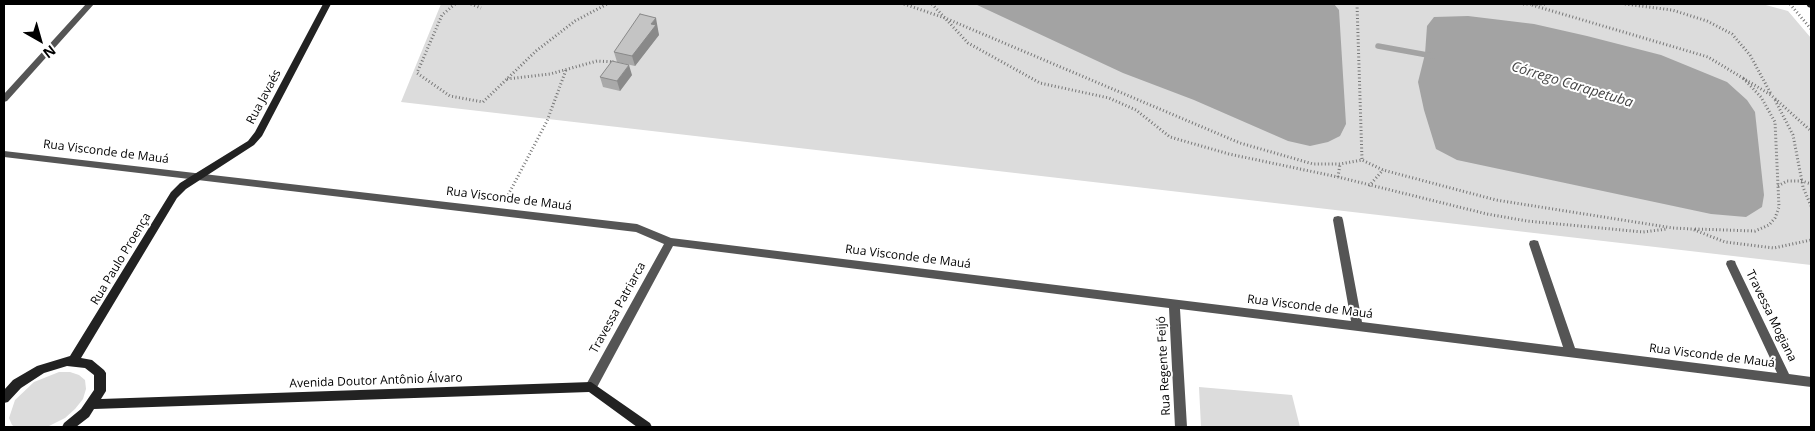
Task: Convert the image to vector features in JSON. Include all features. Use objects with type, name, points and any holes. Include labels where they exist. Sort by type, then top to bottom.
[{"type":"street","points":[[4,99],[90,4]]},
{"type":"street","name":"Rua Javaés","points":[[196,177],[251,143],[259,134],[327,4]]},
{"type":"street","name":"Rua Visconde de Mauá","points":[[4,154],[637,228],[670,242],[1811,382]]},
{"type":"street","name":"Rua Paulo Proença","points":[[74,360],[174,195],[196,177]]},
{"type":"street","points":[[1338,220],[1357,326]]},
{"type":"street","name":"Travessa Patriarca","points":[[591,387],[670,242]]},
{"type":"street","points":[[1534,244],[1571,352]]},
{"type":"street","name":"Travessa Mogiana","points":[[1731,264],[1786,379]]},
{"type":"street","name":"Rua Regente Feijó","points":[[1174,304],[1181,427]]},
{"type":"street","points":[[4,398],[17,384],[32,373],[50,365],[74,360],[93,365],[100,373],[100,391],[76,427]]},
{"type":"street","points":[[591,387],[646,427]]},
{"type":"street","name":"Avenida Doutor Antônio Álvaro","points":[[89,409],[591,387]]},
{"type":"street","points":[[68,427],[89,409]]},
{"type":"path","points":[[455,4],[442,15],[416,73],[450,96],[483,102],[536,51],[575,21],[607,4]]},
{"type":"path","points":[[471,4],[481,8]]},
{"type":"path","points":[[904,4],[945,18],[1240,143],[1313,164],[1340,164],[1362,160],[1383,170],[1496,200],[1673,228],[1755,231],[1769,225],[1775,218],[1779,207],[1775,122],[1761,98],[1739,74]]},
{"type":"path","points":[[932,4],[968,43],[1040,83],[1109,98],[1136,110],[1170,137],[1229,154],[1338,177],[1456,208],[1527,220],[1643,232],[1673,228]]},
{"type":"path","points":[[1358,4],[1362,160]]},
{"type":"path","points":[[1523,4],[1532,5],[1708,57],[1772,95],[1811,131]]},
{"type":"path","points":[[1532,5],[1545,4]]},
{"type":"path","points":[[1625,4],[1672,10],[1707,20],[1732,34],[1750,56],[1785,116],[1792,135],[1802,181],[1811,206]]},
{"type":"path","points":[[1790,4],[1811,29]]},
{"type":"path","points":[[507,79],[566,70],[597,61],[614,62]]},
{"type":"path","points":[[499,212],[547,122],[566,70]]},
{"type":"path","points":[[1338,177],[1340,164]]},
{"type":"path","points":[[1369,186],[1383,170]]},
{"type":"path","points":[[1778,186],[1787,181],[1802,181],[1811,184]]},
{"type":"path","points":[[1692,229],[1725,242],[1774,248],[1810,242],[1811,240]]},
{"type":"shaded area","points":[[441,4],[1762,4],[1788,11],[1811,38],[1811,265],[401,102]]},
{"type":"shaded area","points":[[59,372],[70,372],[79,375],[85,380],[86,389],[83,399],[75,409],[65,418],[47,427],[15,427],[12,425],[9,418],[15,400],[34,382]]},
{"type":"shaded area","points":[[1199,387],[1292,395],[1300,427],[1201,427]]},
{"type":"water","points":[[975,4],[1334,4],[1339,10],[1346,124],[1340,136],[1328,142],[1310,146],[1288,141],[1194,100],[1123,73]]},
{"type":"water","points":[[1468,16],[1534,24],[1587,36],[1661,55],[1727,82],[1747,100],[1755,112],[1764,195],[1762,207],[1746,217],[1711,214],[1457,160],[1436,149],[1418,82],[1425,54],[1427,26],[1434,17]]},
{"type":"building","points":[[640,14],[656,18],[651,24],[656,25],[632,56],[614,52]]},
{"type":"building","points":[[612,61],[629,65],[617,81],[600,77]]},
{"type":"waterway","name":"Córrego Carapetuba","points":[[1378,46],[1433,56]]}]
